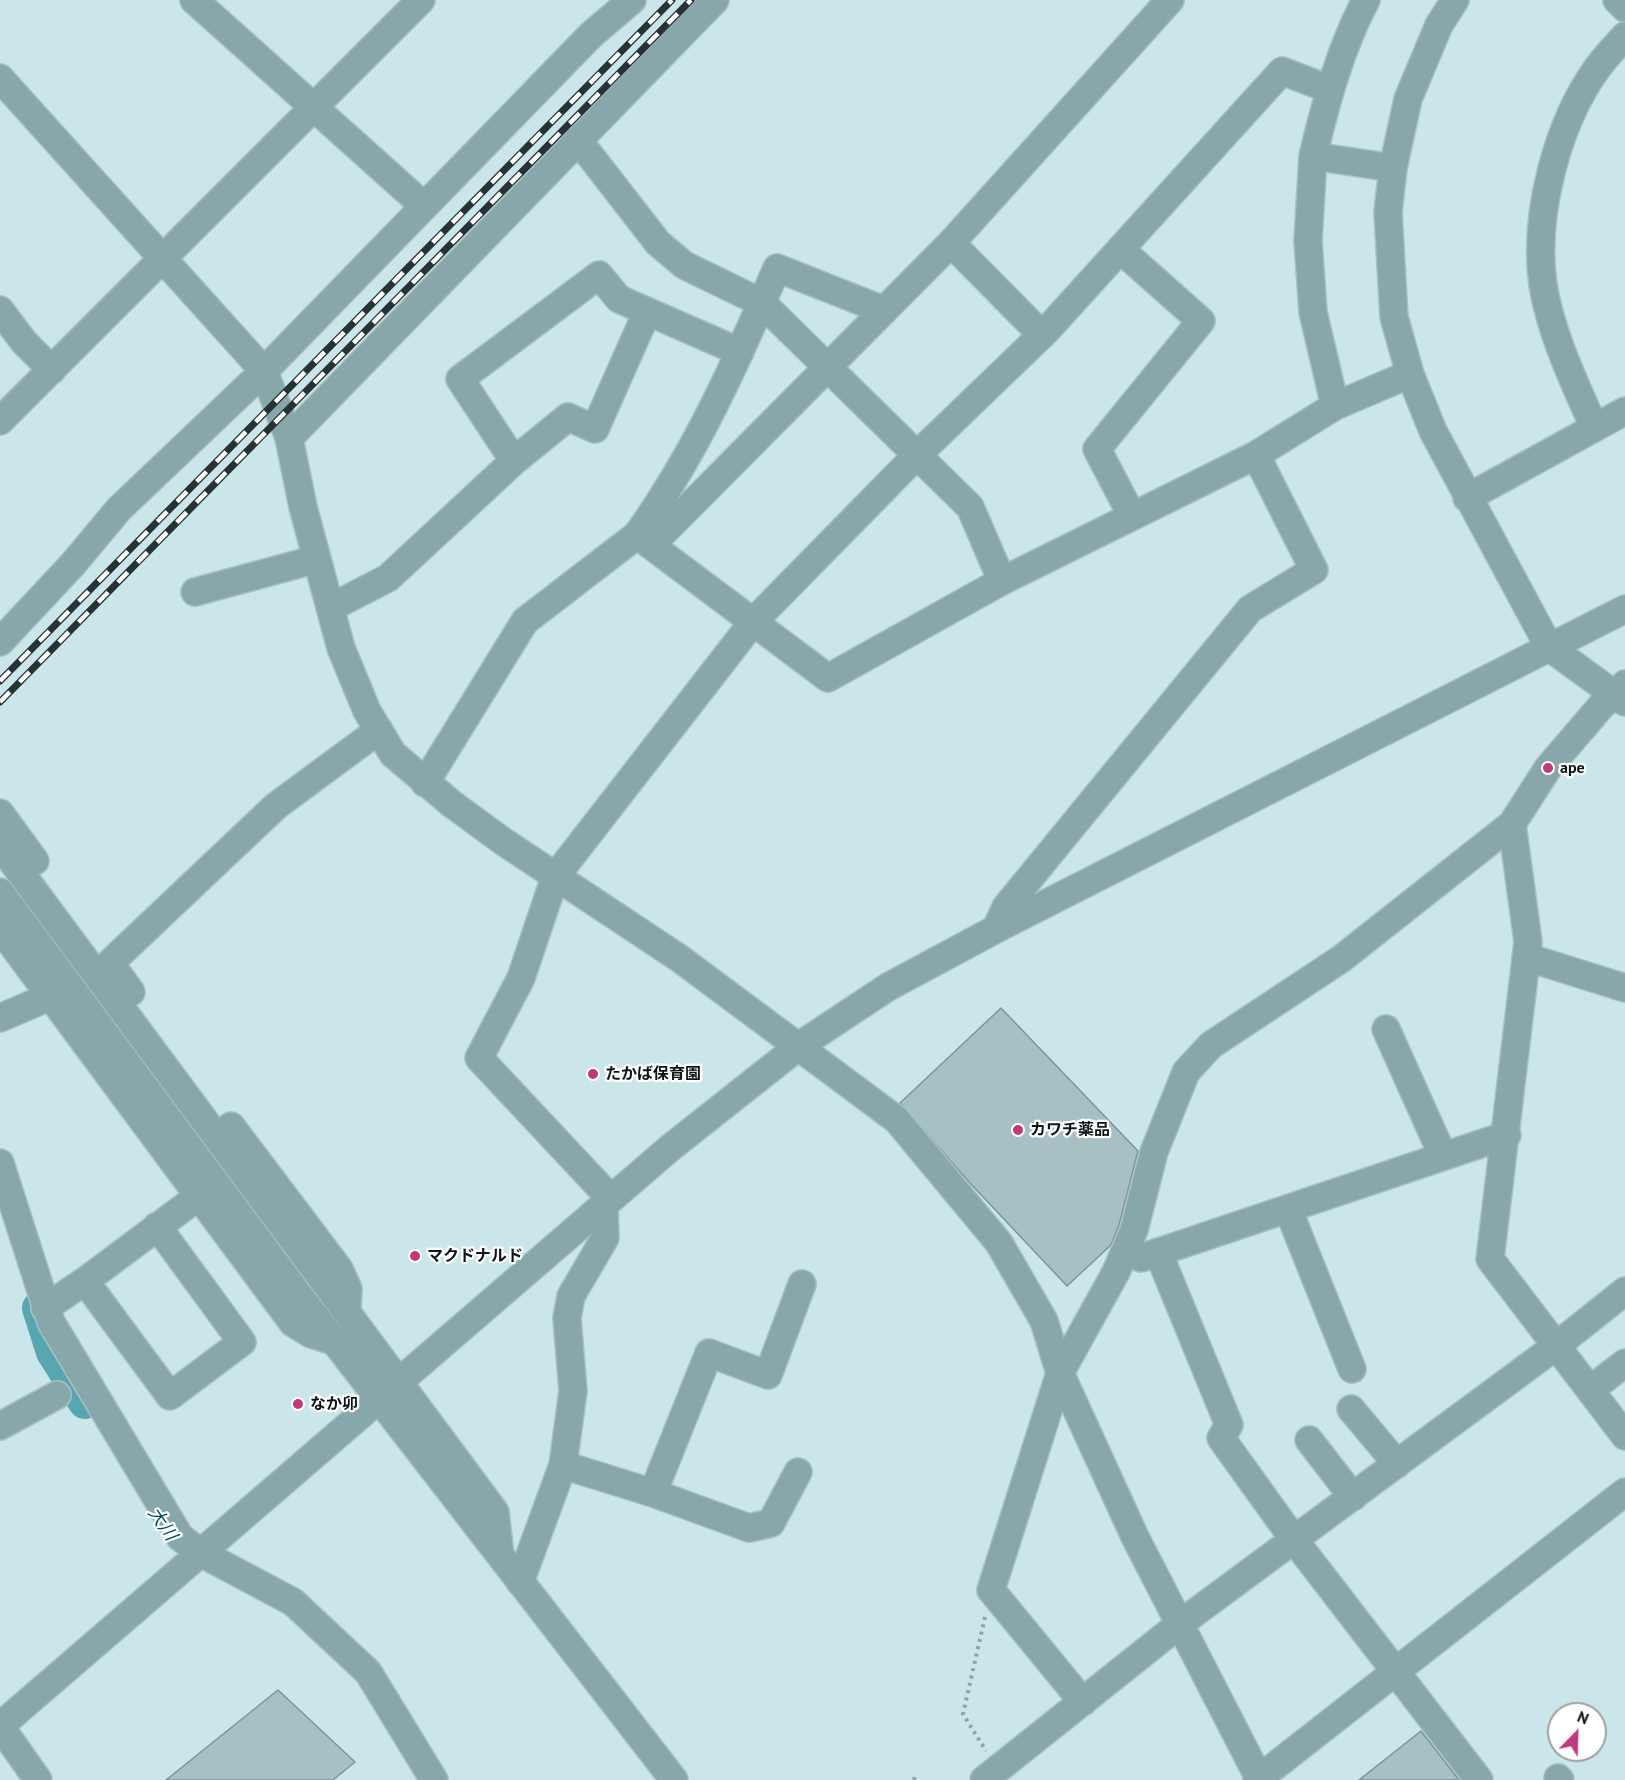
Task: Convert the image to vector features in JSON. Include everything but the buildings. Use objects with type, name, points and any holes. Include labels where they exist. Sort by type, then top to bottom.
[{"type":"street","points":[[194,0],[424,206]]},
{"type":"street","points":[[0,422],[421,0]]},
{"type":"street","points":[[0,642],[73,564],[119,509],[264,371],[591,35],[632,0]]},
{"type":"street","points":[[289,438],[715,0]]},
{"type":"street","points":[[425,783],[525,621],[644,540],[826,367],[951,243],[1170,0]]},
{"type":"street","points":[[1335,406],[1313,312],[1308,241],[1313,156],[1329,88],[1352,26],[1366,0]]},
{"type":"street","points":[[1083,1702],[991,1590],[1060,1373],[1119,1266],[1134,1230],[1154,1152],[1186,1072],[1211,1045],[1341,959],[1512,824],[1548,768],[1603,704],[1622,694],[1549,647],[1433,431],[1410,374],[1394,317],[1388,212],[1393,168],[1408,99],[1439,24],[1455,0]]},
{"type":"street","points":[[1617,0],[1625,8]]},
{"type":"street","points":[[1594,427],[1569,371],[1556,330],[1544,286],[1540,242],[1555,157],[1570,116],[1597,67],[1625,36]]},
{"type":"street","points":[[520,1582],[564,1465],[573,1391],[567,1318],[572,1296],[605,1238],[608,1202],[479,1058],[521,978],[555,877],[753,622],[916,456],[1042,335],[1282,71],[1329,88]]},
{"type":"street","points":[[0,78],[264,371],[289,438],[317,559],[341,648],[367,711],[393,754],[425,783],[555,877],[679,958],[897,1120],[999,1243],[1044,1321],[1060,1373],[1135,1537],[1259,1779],[1625,1492]]},
{"type":"street","points":[[578,140],[658,243],[684,265],[762,303],[970,507],[1002,581]]},
{"type":"street","points":[[1313,156],[1393,168]]},
{"type":"street","points":[[951,243],[1042,335]]},
{"type":"street","points":[[1120,250],[1202,321],[1097,449],[1132,516]]},
{"type":"street","points":[[644,540],[658,506],[713,413],[777,268],[883,310]]},
{"type":"street","points":[[514,461],[460,379],[599,275],[619,300],[740,352]]},
{"type":"street","points":[[0,310],[24,342],[52,370]]},
{"type":"street","points":[[330,608],[388,578],[514,461],[568,417],[595,429],[647,312]]},
{"type":"street","points":[[644,540],[828,678],[1002,581],[1256,455],[1335,406],[1410,374]]},
{"type":"street","points":[[1467,498],[1625,411]]},
{"type":"street","points":[[996,929],[1006,906],[1250,609],[1314,570],[1256,455]]},
{"type":"street","points":[[195,592],[317,559]]},
{"type":"street","points":[[38,1780],[0,1726],[669,1148],[799,1046],[888,987],[996,929],[1625,609]]},
{"type":"street","points":[[110,963],[276,806],[379,730]]},
{"type":"street","points":[[0,813],[339,1269],[348,1289],[347,1315]]},
{"type":"street","points":[[1512,824],[1528,942],[1507,1135],[1490,1259],[1625,1436]]},
{"type":"street","points":[[0,845],[323,1280],[347,1315],[389,1391]]},
{"type":"street","points":[[0,892],[334,1341],[389,1391],[495,1512],[501,1557],[674,1780]]},
{"type":"street","points":[[0,928],[293,1323],[311,1334],[334,1341]]},
{"type":"street","points":[[1526,957],[1625,988]]},
{"type":"street","points":[[0,1018],[51,996]]},
{"type":"street","points":[[1386,1029],[1443,1156]]},
{"type":"street","points":[[1119,1266],[1507,1135]]},
{"type":"street","points":[[0,1163],[51,1322],[180,1537],[201,1553],[293,1602],[368,1672],[434,1780]]},
{"type":"street","points":[[45,1308],[199,1196]]},
{"type":"street","points":[[1288,1209],[1352,1369]]},
{"type":"street","points":[[85,1281],[170,1396],[242,1342],[158,1226]]},
{"type":"street","points":[[1158,1252],[1228,1425],[1221,1438],[1295,1541],[1479,1780]]},
{"type":"street","points":[[653,1493],[709,1353],[768,1375],[802,1284]]},
{"type":"street","points":[[991,1775],[1181,1623],[1556,1346],[1625,1291]]},
{"type":"street","points":[[1590,1390],[1625,1363]]},
{"type":"street","points":[[0,1426],[57,1395]]},
{"type":"street","points":[[1352,1409],[1397,1464]]},
{"type":"street","points":[[1309,1440],[1353,1497]]},
{"type":"street","points":[[564,1465],[653,1493],[749,1528],[771,1523],[798,1472]]},
{"type":"path","points":[[991,1590],[963,1713],[991,1775]]},
{"type":"waterway","name":"大川","points":[[39,1308],[53,1352],[85,1402]]},
{"type":"railway","points":[[0,681],[672,0]]},
{"type":"railway","points":[[0,702],[691,0]]},
{"type":"place","name":"ape","points":[[1548,768]]},
{"type":"place","name":"たかば保育園","points":[[593,1074]]},
{"type":"place","name":"カワチ薬品","points":[[1018,1130]]},
{"type":"place","name":"マクドナルド","points":[[415,1256]]},
{"type":"place","name":"なか卯","points":[[298,1404]]}]
